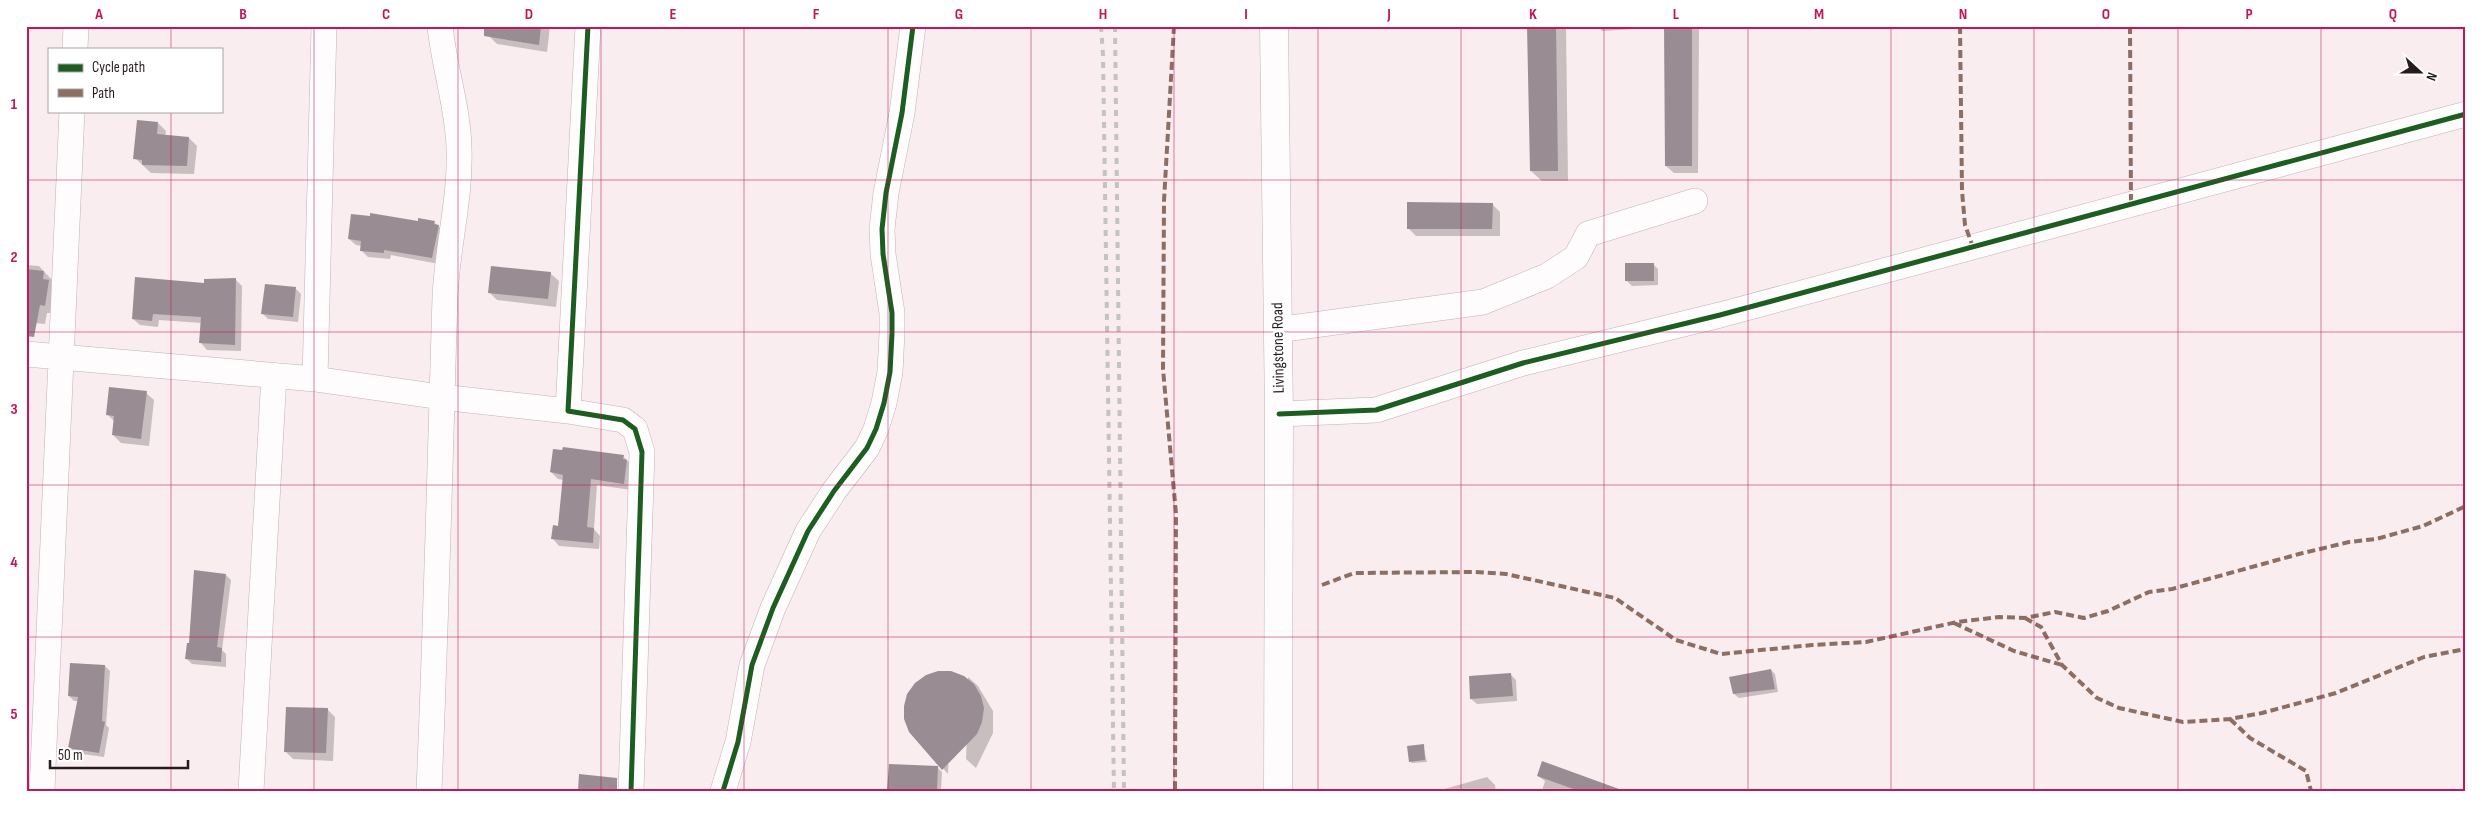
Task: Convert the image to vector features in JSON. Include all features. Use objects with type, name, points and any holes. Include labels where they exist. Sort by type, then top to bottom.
[{"type":"highway","name":"Livingstone Road","points":[[1274,26],[1278,414],[1278,791]]},
{"type":"street","points":[[75,48],[76,26]]},
{"type":"street","points":[[315,378],[324,26]]},
{"type":"street","points":[[429,791],[438,594],[441,398],[446,290],[460,162],[455,107],[446,69],[440,26]]},
{"type":"street","points":[[568,411],[588,26]]},
{"type":"street","points":[[723,791],[738,742],[752,665],[773,608],[808,531],[834,491],[867,448],[876,429],[884,403],[890,372],[892,313],[882,254],[882,229],[914,26]]},
{"type":"street","points":[[42,791],[72,112]]},
{"type":"street","points":[[1278,414],[1376,410],[1523,363],[1720,315],[2466,114]]},
{"type":"street","points":[[1277,330],[1483,302],[1547,276],[1569,262],[1576,257],[1588,234],[1695,201]]},
{"type":"street","points":[[26,354],[315,378],[441,398],[568,411],[623,420],[635,430],[642,452],[631,791]]},
{"type":"street","points":[[251,791],[274,375]]},
{"type":"building","points":[[484,26],[541,26],[539,45],[484,36]]},
{"type":"building","points":[[1527,26],[1556,26],[1558,171],[1530,171]]},
{"type":"building","points":[[1664,26],[1692,26],[1692,166],[1665,166]]},
{"type":"building","points":[[137,120],[158,122],[157,134],[189,137],[187,166],[142,165],[142,160],[133,159]]},
{"type":"building","points":[[1407,202],[1493,203],[1492,229],[1407,229]]},
{"type":"building","points":[[370,213],[418,221],[418,218],[435,221],[434,224],[439,225],[432,258],[384,250],[384,253],[360,251],[361,241],[348,239],[351,214],[370,216]]},
{"type":"building","points":[[1625,263],[1654,263],[1654,281],[1625,281]]},
{"type":"building","points":[[491,266],[551,272],[548,299],[488,293]]},
{"type":"building","points":[[26,269],[44,271],[43,279],[49,280],[45,306],[40,305],[34,337],[26,336]]},
{"type":"building","points":[[135,277],[204,283],[204,279],[236,278],[235,345],[199,343],[201,317],[153,314],[152,321],[132,319]]},
{"type":"building","points":[[265,284],[296,287],[293,317],[261,314]]},
{"type":"building","points":[[109,387],[147,391],[141,439],[112,435],[114,416],[106,415]]},
{"type":"building","points":[[563,447],[624,455],[623,459],[627,460],[624,484],[591,479],[587,527],[594,528],[593,543],[551,539],[553,525],[558,526],[563,475],[550,472],[553,449],[562,450]]},
{"type":"building","points":[[194,570],[226,574],[217,647],[222,648],[221,662],[185,659],[187,643],[189,643]]},
{"type":"building","points":[[70,663],[105,665],[102,721],[105,722],[99,753],[68,748],[78,697],[68,696]]},
{"type":"building","points":[[1771,669],[1775,689],[1733,694],[1729,677]]},
{"type":"building","points":[[938,671],[951,671],[964,676],[974,684],[981,696],[984,708],[982,722],[977,734],[942,770],[909,732],[904,719],[904,706],[907,694],[915,683],[926,675]]},
{"type":"building","points":[[1511,673],[1513,696],[1470,699],[1469,676]]},
{"type":"building","points":[[286,707],[328,708],[326,753],[284,752]]},
{"type":"building","points":[[1424,744],[1425,760],[1409,762],[1407,746]]},
{"type":"building","points":[[1542,761],[1619,789],[1619,791],[1579,791],[1537,776]]},
{"type":"building","points":[[889,764],[938,766],[937,791],[887,791]]},
{"type":"building","points":[[579,774],[617,778],[617,791],[578,791]]},
{"type":"railway","points":[[1101,26],[1103,55],[1114,791]]},
{"type":"railway","points":[[1115,26],[1124,791]]},
{"type":"marked path","points":[[1174,26],[1164,201],[1163,369],[1176,514],[1175,791]]},
{"type":"marked path","points":[[1960,26],[1962,191],[1965,225],[1973,247]]},
{"type":"marked path","points":[[2130,26],[2131,204]]},
{"type":"marked path","points":[[1322,585],[1354,573],[1475,572],[1506,574],[1615,598],[1676,640],[1721,654],[1866,642],[1957,622],[1999,617],[2025,618],[2055,612],[2084,618],[2108,611],[2149,592],[2172,589],[2299,554],[2349,542],[2376,539],[2423,526],[2466,506]]},
{"type":"marked path","points":[[2025,618],[2041,627],[2062,665],[2097,698],[2119,708],[2183,722],[2230,719],[2262,713],[2336,693],[2424,657],[2466,649]]},
{"type":"marked path","points":[[1954,623],[2014,651],[2062,665]]},
{"type":"marked path","points":[[2230,719],[2250,738],[2306,771],[2311,791]]},
{"type":"cycle path","points":[[588,26],[568,411],[623,420],[635,429],[642,452],[631,791]]},
{"type":"cycle path","points":[[723,791],[738,742],[752,665],[773,608],[808,531],[834,491],[867,448],[876,429],[884,403],[890,372],[892,313],[883,254],[882,229],[886,193],[902,113],[913,26]]},
{"type":"cycle path","points":[[1279,414],[1376,410],[1523,363],[1720,315],[2466,114]]}]
